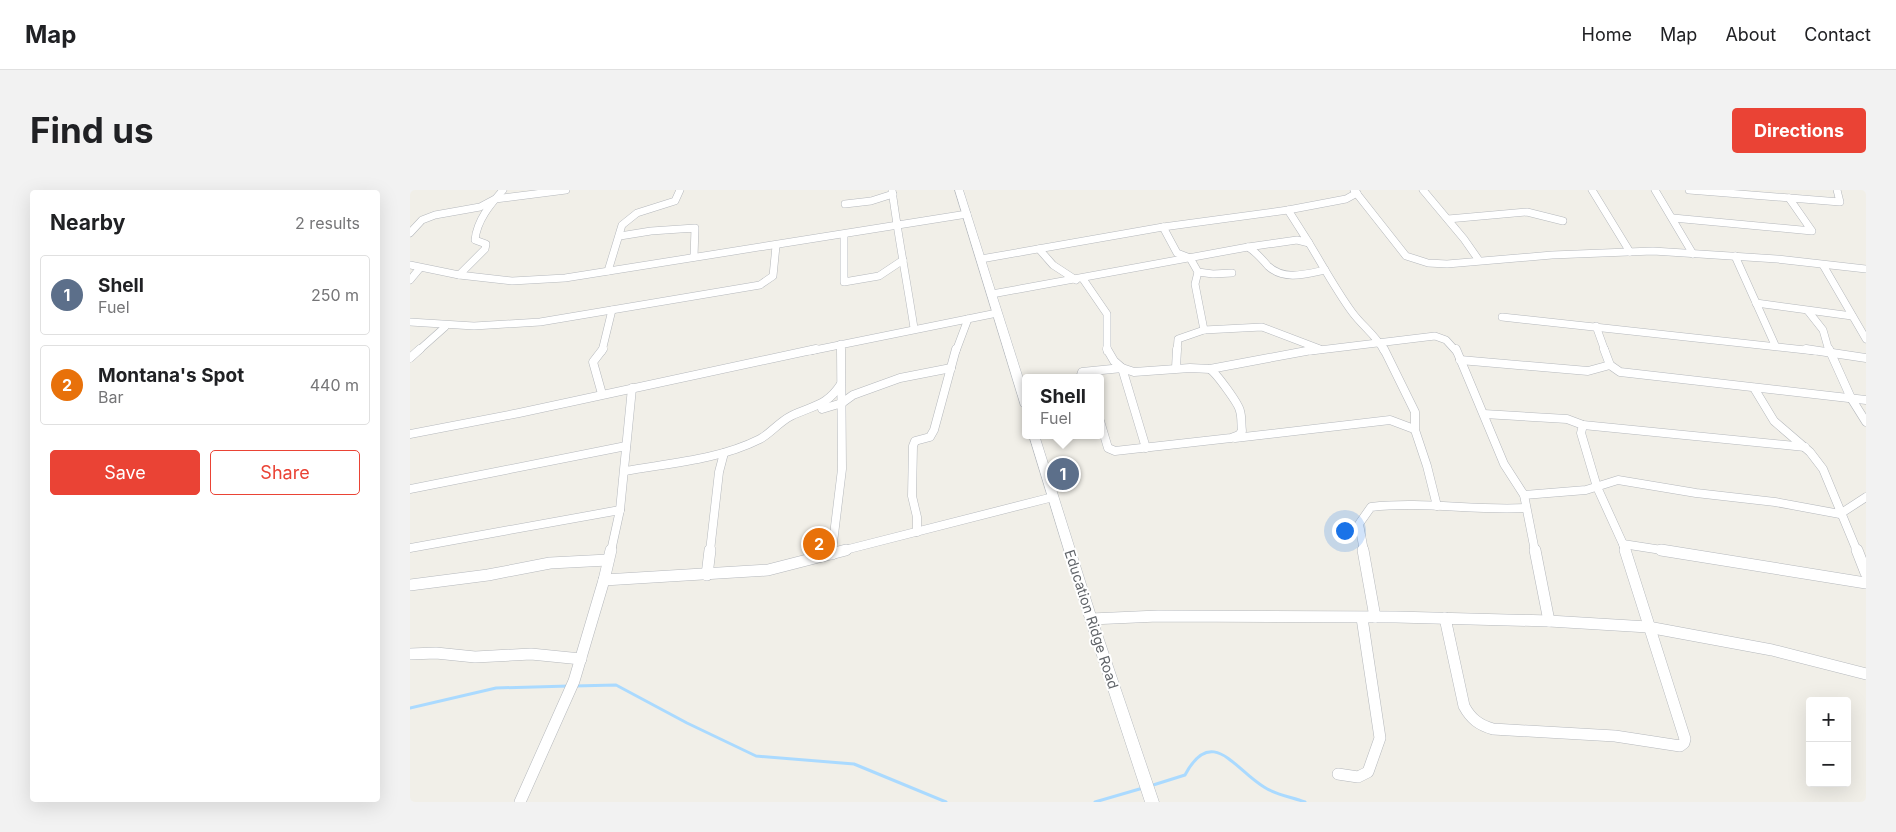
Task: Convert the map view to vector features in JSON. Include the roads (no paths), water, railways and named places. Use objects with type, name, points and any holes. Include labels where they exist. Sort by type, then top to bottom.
[{"type":"main road","points":[[959,190],[1022,393]]},
{"type":"main road","name":"Education Ridge Road","points":[[1035,439],[1091,619],[1152,802]]},
{"type":"street","points":[[459,275],[485,249],[486,244],[475,240],[475,231],[495,199],[503,190]]},
{"type":"street","points":[[410,232],[422,220],[428,217],[480,207],[495,199],[566,190]]},
{"type":"street","points":[[608,271],[622,225],[637,213],[678,199],[680,190]]},
{"type":"street","points":[[1423,190],[1478,259]]},
{"type":"street","points":[[1592,190],[1630,252]]},
{"type":"street","points":[[1655,190],[1693,254]]},
{"type":"street","points":[[1689,190],[1840,202],[1837,190]]},
{"type":"street","points":[[845,204],[871,201],[893,192],[898,224],[898,238],[914,328]]},
{"type":"street","points":[[1346,199],[1355,192],[1406,256],[1428,263],[1447,264],[1478,259],[1630,252],[1735,256],[1866,269]]},
{"type":"street","points":[[1673,218],[1812,231],[1789,198]]},
{"type":"street","points":[[981,258],[1163,227],[1288,210],[1346,199],[1364,202]]},
{"type":"street","points":[[1288,210],[1325,270],[1370,335],[1380,342],[1415,412],[1412,420],[1414,430],[1425,459],[1437,506]]},
{"type":"street","points":[[1448,219],[1528,212],[1563,221]]},
{"type":"street","points":[[410,265],[476,278],[530,282],[776,246],[898,224],[967,214]]},
{"type":"street","points":[[1163,227],[1177,252],[1190,258],[1198,272],[1196,284],[1197,299],[1204,330]]},
{"type":"street","points":[[620,236],[695,228],[694,257]]},
{"type":"street","points":[[844,235],[844,282],[880,276],[903,260]]},
{"type":"street","points":[[992,294],[1248,247],[1297,240],[1309,243]]},
{"type":"street","points":[[410,322],[445,327],[494,325],[612,310],[760,285],[773,276],[776,246]]},
{"type":"street","points":[[1248,247],[1257,252],[1272,269],[1287,276],[1325,270]]},
{"type":"street","points":[[1039,249],[1053,265],[1080,279],[1107,314],[1107,350],[1114,361],[1122,368],[1146,448]]},
{"type":"street","points":[[1735,256],[1775,345]]},
{"type":"street","points":[[1823,264],[1866,339]]},
{"type":"street","points":[[410,280],[420,268]]},
{"type":"street","points":[[1198,272],[1213,274],[1232,272]]},
{"type":"street","points":[[1756,303],[1852,316]]},
{"type":"street","points":[[602,394],[593,362],[604,348],[607,325],[612,310]]},
{"type":"street","points":[[1808,311],[1821,326],[1829,346],[1829,352],[1851,398],[1866,422]]},
{"type":"street","points":[[410,434],[519,413],[914,328],[998,312]]},
{"type":"street","points":[[1502,318],[1775,345],[1866,358]]},
{"type":"street","points":[[917,532],[917,516],[912,496],[912,446],[915,441],[930,438],[959,338],[968,319]]},
{"type":"street","points":[[1176,368],[1178,339],[1204,330],[1262,326],[1320,349]]},
{"type":"street","points":[[1596,326],[1610,365],[1620,372],[1866,400]]},
{"type":"street","points":[[410,358],[445,327]]},
{"type":"street","points":[[1081,374],[1082,372],[1090,370],[1122,368],[1134,372],[1176,368],[1210,370],[1320,349],[1435,336],[1446,340],[1455,348],[1504,464],[1524,495],[1550,621]]},
{"type":"street","points":[[832,554],[842,468],[840,344]]},
{"type":"street","points":[[1460,360],[1588,370],[1610,365]]},
{"type":"street","points":[[809,410],[822,409],[842,403],[853,395],[900,378],[951,368]]},
{"type":"street","points":[[1210,370],[1218,375],[1227,392],[1240,409],[1242,431],[1239,435],[1231,438]]},
{"type":"street","points":[[624,471],[724,453],[761,439],[786,419],[831,400],[841,384]]},
{"type":"street","points":[[520,802],[569,695],[604,580],[620,510],[632,388]]},
{"type":"street","points":[[1754,388],[1774,421],[1805,447],[1823,469],[1866,573]]},
{"type":"street","points":[[1484,414],[1567,419],[1582,425],[1805,447]]},
{"type":"street","points":[[1104,439],[1111,450],[1146,448],[1390,420],[1414,430]]},
{"type":"street","points":[[1444,618],[1464,706],[1470,718],[1480,726],[1493,729],[1615,736],[1680,746],[1684,743],[1685,739],[1622,544],[1597,487],[1581,433],[1582,425]]},
{"type":"street","points":[[410,489],[626,446]]},
{"type":"street","points":[[707,575],[719,472],[724,453]]},
{"type":"street","points":[[1524,495],[1570,492],[1597,487],[1613,481],[1634,482],[1696,493],[1775,502],[1840,514],[1866,498]]},
{"type":"street","points":[[604,580],[768,570],[1054,497]]},
{"type":"street","points":[[1375,617],[1366,559],[1359,535],[1359,524],[1364,514],[1370,508],[1386,505],[1504,510],[1526,508]]},
{"type":"street","points":[[410,548],[620,510]]},
{"type":"street","points":[[1622,544],[1866,583]]},
{"type":"street","points":[[410,585],[488,575],[550,563],[608,560]]},
{"type":"street","points":[[1091,619],[1158,616],[1375,617],[1550,621],[1648,627],[1772,650],[1866,674]]},
{"type":"street","points":[[1338,774],[1358,777],[1368,772],[1380,738],[1362,618]]},
{"type":"street","points":[[410,654],[436,652],[475,657],[531,654],[581,659]]},
{"type":"waterway","points":[[574,686],[616,685],[687,723],[756,756],[854,764],[946,802]]},
{"type":"waterway","points":[[410,708],[496,688],[569,686]]},
{"type":"waterway","points":[[1150,786],[1185,775],[1195,760],[1205,753],[1214,752],[1233,762],[1253,780],[1269,790],[1305,802]]},
{"type":"waterway","points":[[1095,802],[1143,788]]},
{"type":"place","name":"Shell","points":[[1063,474]]},
{"type":"place","name":"Montana's Spot","points":[[819,544]]}]
